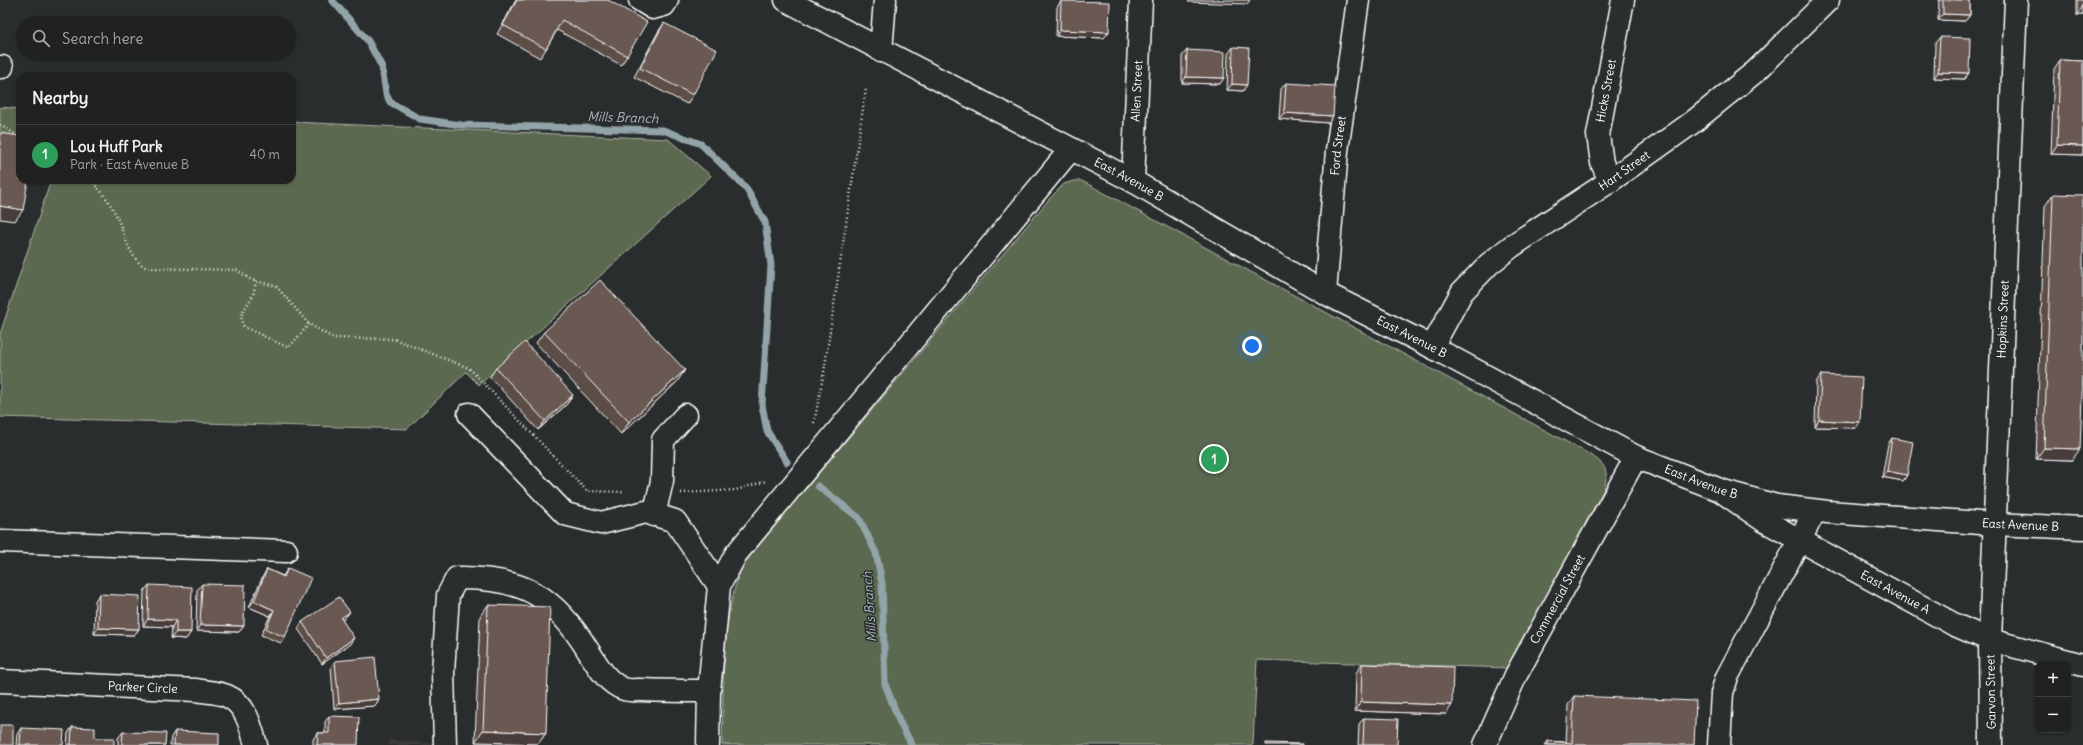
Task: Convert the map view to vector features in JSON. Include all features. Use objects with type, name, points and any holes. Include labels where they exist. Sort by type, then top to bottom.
[{"type":"street","points":[[640,0],[653,8],[664,5],[667,0]]},
{"type":"street","name":"East Avenue B","points":[[786,0],[881,51],[1133,181],[1325,293],[1432,347],[1636,457],[1720,490],[1777,506],[1815,511],[1994,524],[2083,528]]},
{"type":"street","points":[[881,51],[885,0]]},
{"type":"street","name":"Allen Street","points":[[1133,181],[1140,0]]},
{"type":"street","name":"Ford Street","points":[[1325,293],[1337,151],[1358,0]]},
{"type":"street","name":"Hicks Street","points":[[1610,181],[1602,163],[1598,135],[1623,0]]},
{"type":"street","name":"Hart Street","points":[[1432,347],[1462,292],[1489,264],[1512,246],[1610,181],[1676,134],[1756,71],[1828,0]]},
{"type":"street","name":"Hopkins Street","points":[[1990,640],[2016,0]]},
{"type":"street","points":[[708,745],[709,691],[719,586],[736,554],[1071,150]]},
{"type":"street","points":[[469,414],[565,514],[601,523],[646,512],[674,521],[719,586]]},
{"type":"street","points":[[654,515],[662,482],[663,440],[686,415]]},
{"type":"street","name":"Commercial Street","points":[[1485,745],[1516,675],[1636,457]]},
{"type":"street","name":"East Avenue A","points":[[1720,490],[1764,520],[1955,625],[1990,640],[2083,665]]},
{"type":"street","points":[[1719,745],[1722,693],[1727,677],[1815,511]]},
{"type":"street","points":[[0,541],[286,551]]},
{"type":"street","points":[[445,745],[443,672],[448,595],[457,578],[479,578],[520,587],[540,595],[555,606],[575,629],[604,675],[624,690],[709,691]]},
{"type":"street","name":"Garvon Street","points":[[1990,640],[1991,745]]},
{"type":"street","name":"Parker Circle","points":[[0,681],[196,690],[227,696],[240,706],[249,720],[256,745]]},
{"type":"path","points":[[812,429],[824,372],[866,88]]},
{"type":"path","points":[[0,125],[16,135]]},
{"type":"path","points":[[94,184],[106,198],[132,252],[140,265],[147,268],[237,270],[251,280],[276,286],[309,324],[333,338],[394,339],[469,368],[587,491],[605,493],[630,491]]},
{"type":"path","points":[[256,281],[254,293],[242,312],[242,322],[244,327],[286,347],[291,345],[309,324]]},
{"type":"path","points":[[677,493],[736,490],[773,478]]},
{"type":"shaded area","points":[[389,740],[451,745],[389,745]]},
{"type":"green space","points":[[0,107],[16,109],[16,140],[0,131]]},
{"type":"green space","points":[[296,122],[668,139],[711,176],[479,385],[466,372],[407,429],[0,417],[0,334],[50,184],[296,184]]},
{"type":"green space","points":[[1073,181],[1082,181],[1591,455],[1603,465],[1606,473],[1604,489],[1508,668],[1257,660],[1253,745],[722,745],[723,681],[726,637],[733,595],[739,575],[744,565],[755,549],[1051,197],[1064,184]]},
{"type":"building","points":[[517,0],[608,0],[647,22],[627,56],[562,20],[546,49],[503,25]]},
{"type":"building","points":[[1943,0],[1970,0],[1970,15],[1943,14]]},
{"type":"building","points":[[1061,1],[1110,2],[1109,32],[1060,30]]},
{"type":"building","points":[[664,23],[717,50],[693,95],[640,68]]},
{"type":"building","points":[[1940,37],[1970,38],[1969,73],[1938,72]]},
{"type":"building","points":[[1233,47],[1249,48],[1247,85],[1232,84]]},
{"type":"building","points":[[1187,50],[1225,52],[1224,78],[1186,77]]},
{"type":"building","points":[[2060,60],[2083,61],[2083,146],[2057,145]]},
{"type":"building","points":[[1286,83],[1335,86],[1333,116],[1284,113]]},
{"type":"building","points":[[0,133],[16,135],[16,184],[27,184],[23,210],[0,206]]},
{"type":"building","points":[[2053,194],[2083,195],[2083,372],[2080,449],[2044,448]]},
{"type":"building","points":[[600,280],[685,370],[629,422],[544,332]]},
{"type":"building","points":[[525,342],[573,395],[545,421],[496,368]]},
{"type":"building","points":[[1821,375],[1862,377],[1860,422],[1819,420]]},
{"type":"building","points":[[1892,438],[1913,442],[1907,475],[1887,471]]},
{"type":"building","points":[[288,568],[311,578],[285,637],[266,629],[274,610],[254,601],[267,569],[284,577]]},
{"type":"building","points":[[202,584],[245,585],[244,626],[200,625]]},
{"type":"building","points":[[149,585],[192,587],[191,632],[176,632],[176,620],[148,619]]},
{"type":"building","points":[[99,594],[140,596],[139,629],[98,628]]},
{"type":"building","points":[[339,597],[350,612],[341,618],[354,638],[326,658],[302,622]]},
{"type":"building","points":[[488,605],[550,607],[546,733],[483,730]]},
{"type":"building","points":[[375,657],[379,699],[339,703],[335,661]]},
{"type":"building","points":[[1362,664],[1453,667],[1452,705],[1361,702]]},
{"type":"building","points":[[1574,696],[1696,701],[1694,745],[1548,745],[1548,741],[1572,743]]},
{"type":"building","points":[[329,716],[359,717],[358,745],[317,745],[318,733],[329,733]]},
{"type":"building","points":[[1364,718],[1398,719],[1397,745],[1363,745]]},
{"type":"building","points":[[0,725],[13,725],[13,745],[0,745]]},
{"type":"building","points":[[72,727],[95,728],[95,738],[114,738],[114,745],[71,745]]},
{"type":"building","points":[[21,728],[64,730],[63,745],[20,745]]},
{"type":"building","points":[[175,731],[219,733],[219,745],[174,745]]},
{"type":"building","points":[[123,732],[166,733],[165,745],[122,745]]},
{"type":"building","points":[[1266,743],[1303,744],[1303,745],[1266,745]]},
{"type":"waterway","name":"Mills Branch","points":[[332,0],[368,41],[382,67],[386,94],[390,102],[420,119],[461,125],[663,130],[701,144],[746,188],[765,222],[771,265],[762,405],[767,431],[787,462]]},
{"type":"waterway","name":"Mills Branch","points":[[818,486],[859,518],[876,553],[882,583],[885,684],[900,723],[912,745]]},
{"type":"place","name":"Lou Huff Park","points":[[1214,459]]}]
